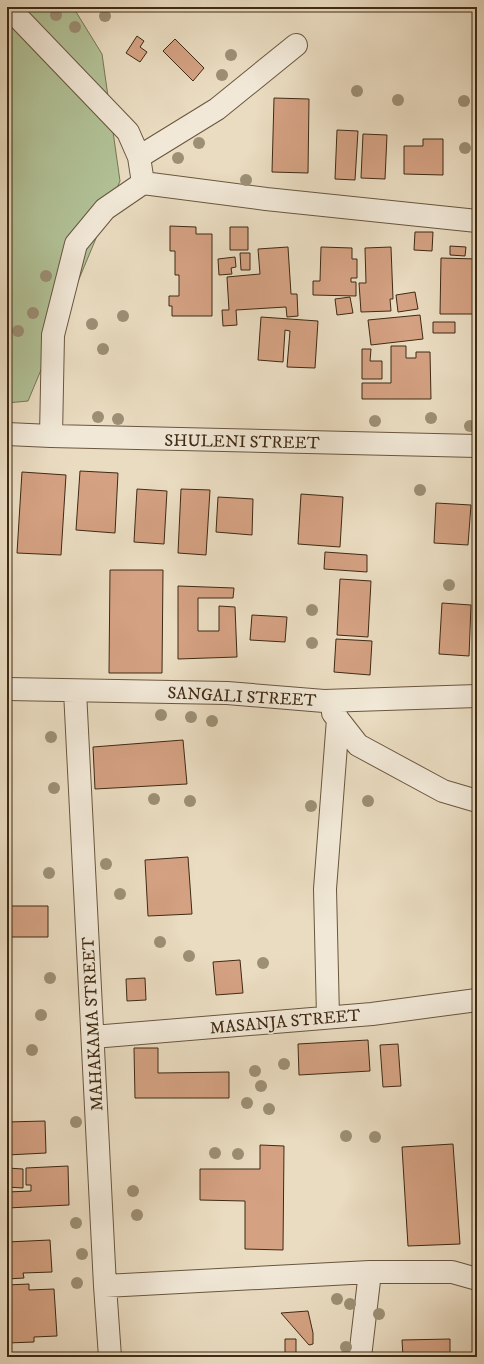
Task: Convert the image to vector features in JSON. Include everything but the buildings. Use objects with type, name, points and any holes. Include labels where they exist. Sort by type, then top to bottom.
[{"type":"street","points":[[8,7],[128,132],[139,157],[143,183]]},
{"type":"street","points":[[139,157],[217,109],[296,45]]},
{"type":"street","points":[[51,436],[53,335],[76,244],[105,209],[143,183],[266,200],[477,221]]},
{"type":"street","name":"SHULENI STREET","points":[[7,434],[477,446]]},
{"type":"street","name":"SANGALI STREET","points":[[7,689],[227,693],[324,701],[477,696]]},
{"type":"street","name":"MAHAKAMA STREET","points":[[75,691],[105,1286],[110,1357]]},
{"type":"street","points":[[324,701],[358,745],[443,791],[477,801]]},
{"type":"street","points":[[328,1018],[325,889],[338,719]]},
{"type":"street","name":"MASANJA STREET","points":[[93,1037],[372,1014],[477,1000]]},
{"type":"street","points":[[360,1357],[370,1272]]},
{"type":"street","points":[[105,1286],[370,1272],[452,1272],[477,1280]]},
{"type":"green space","points":[[7,7],[73,7],[102,54],[120,181],[28,401],[7,403]]}]
